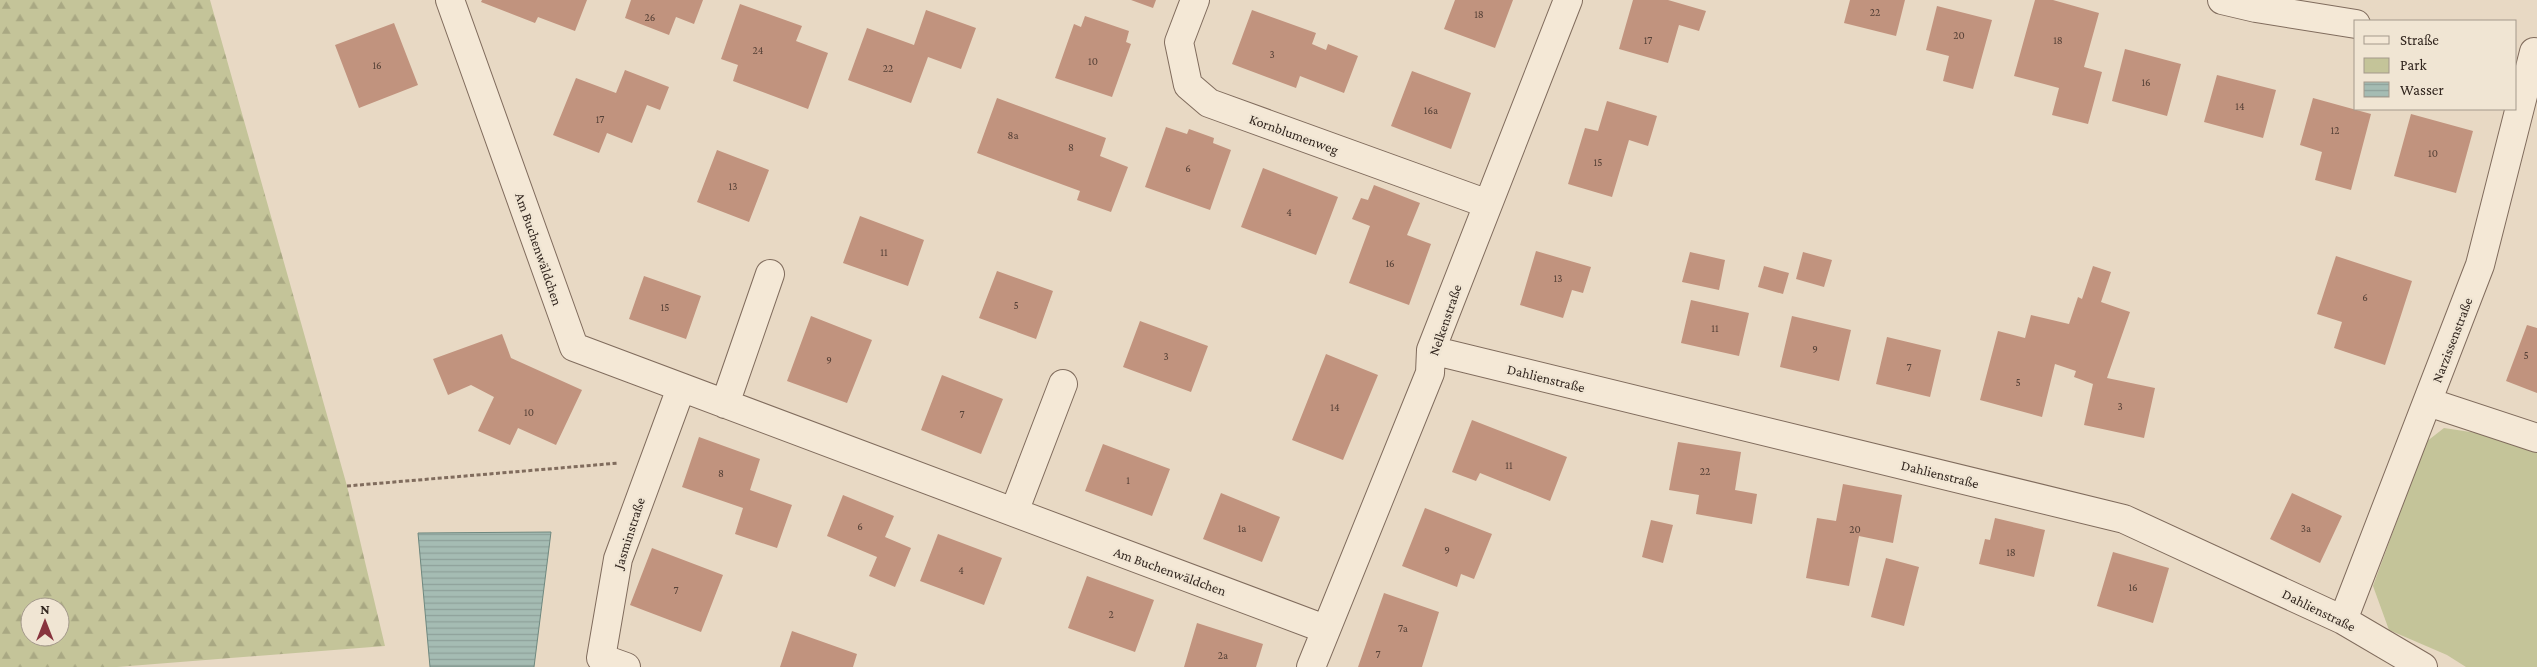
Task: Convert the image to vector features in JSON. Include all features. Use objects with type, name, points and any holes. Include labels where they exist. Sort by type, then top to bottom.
[{"type":"street","name":"Am Buchenwäldchen","points":[[450,0],[574,347],[1325,629]]},
{"type":"street","name":"Kornblumenweg","points":[[1195,0],[1179,42],[1188,85],[1209,103],[1488,204]]},
{"type":"street","name":"Nelkenstraße","points":[[1311,667],[1430,373],[1431,350],[1533,95],[1568,0]]},
{"type":"street","points":[[2222,0],[2256,8],[2354,24]]},
{"type":"street","name":"Narzissenstraße","points":[[2517,103],[2529,51]]},
{"type":"street","name":"Narzissenstraße","points":[[2343,620],[2480,265],[2515,110]]},
{"type":"street","points":[[725,404],[770,274]]},
{"type":"street","name":"Dahlienstraße","points":[[1431,350],[2124,519],[2343,620],[2423,667]]},
{"type":"street","points":[[1014,512],[1063,384]]},
{"type":"street","name":"Jasminstraße","points":[[626,667],[601,658],[618,559],[680,388]]},
{"type":"street","points":[[2428,402],[2537,438]]},
{"type":"path","points":[[347,486],[654,460]]},
{"type":"green space","points":[[0,0],[210,0],[347,486],[385,646],[117,667],[0,667]]},
{"type":"green space","points":[[2444,428],[2477,433],[2537,452],[2537,667],[2466,667],[2447,655],[2389,630],[2373,586],[2426,442]]},
{"type":"water","points":[[551,532],[534,667],[430,667],[418,533]]},
{"type":"building","points":[[482,0],[587,0],[575,31],[538,17],[535,23],[481,2]]},
{"type":"building","points":[[631,0],[703,0],[694,24],[676,17],[669,35],[625,18]]},
{"type":"building","points":[[1131,0],[1156,0],[1153,8]]},
{"type":"building","points":[[1455,0],[1513,0],[1495,48],[1444,29]]},
{"type":"building","points":[[1633,0],[1668,0],[1706,11],[1699,31],[1679,25],[1668,63],[1619,49]]},
{"type":"building","points":[[1850,0],[1905,0],[1896,36],[1844,23]]},
{"type":"building","points":[[2035,0],[2053,0],[2099,13],[2084,67],[2102,72],[2088,124],[2052,115],[2059,88],[2014,76]]},
{"type":"building","points":[[740,4],[802,26],[796,41],[828,53],[808,109],[733,81],[738,65],[721,59]]},
{"type":"building","points":[[1937,6],[1992,20],[1973,89],[1943,81],[1949,56],[1926,50]]},
{"type":"building","points":[[926,10],[976,28],[961,69],[928,57],[911,103],[848,80],[867,28],[914,45]]},
{"type":"building","points":[[1252,10],[1316,33],[1312,44],[1326,50],[1328,44],[1358,56],[1344,93],[1300,76],[1296,88],[1232,64]]},
{"type":"building","points":[[1085,16],[1129,31],[1126,42],[1131,44],[1112,97],[1055,78],[1074,24],[1081,27]]},
{"type":"building","points":[[394,23],[418,85],[359,108],[335,45]]},
{"type":"building","points":[[2125,49],[2181,64],[2167,116],[2112,101]]},
{"type":"building","points":[[625,70],[669,87],[660,110],[647,105],[632,143],[607,133],[599,153],[553,135],[576,78],[616,93]]},
{"type":"building","points":[[1412,71],[1471,93],[1451,149],[1391,126]]},
{"type":"building","points":[[2217,75],[2276,90],[2263,138],[2204,122]]},
{"type":"building","points":[[997,98],[1106,138],[1100,156],[1128,167],[1111,212],[1077,200],[1080,191],[977,153]]},
{"type":"building","points":[[2313,98],[2371,114],[2351,190],[2315,180],[2322,152],[2300,145]]},
{"type":"building","points":[[1607,101],[1657,116],[1648,146],[1629,140],[1612,197],[1568,184],[1585,128],[1598,131]]},
{"type":"building","points":[[2411,114],[2473,131],[2456,193],[2394,176]]},
{"type":"building","points":[[1166,127],[1187,134],[1189,129],[1214,138],[1213,143],[1231,150],[1210,210],[1145,187]]},
{"type":"building","points":[[717,150],[769,170],[749,222],[697,202]]},
{"type":"building","points":[[1263,168],[1338,197],[1316,255],[1241,227]]},
{"type":"building","points":[[1374,185],[1420,203],[1407,235],[1431,244],[1409,305],[1349,283],[1370,226],[1352,219],[1361,198],[1368,200]]},
{"type":"building","points":[[860,216],[924,240],[908,286],[843,263]]},
{"type":"building","points":[[1536,251],[1591,267],[1583,293],[1572,290],[1563,318],[1520,305]]},
{"type":"building","points":[[1690,252],[1725,260],[1719,290],[1682,282]]},
{"type":"building","points":[[1803,252],[1832,260],[1824,287],[1796,279]]},
{"type":"building","points":[[2336,256],[2412,281],[2385,365],[2334,348],[2342,322],[2317,314]]},
{"type":"building","points":[[1764,266],[1789,273],[1783,294],[1758,287]]},
{"type":"building","points":[[2093,266],[2111,272],[2101,302],[2130,312],[2107,378],[2155,388],[2144,438],[2084,425],[2093,384],[2074,377],[2076,371],[2055,364],[2042,417],[1980,400],[1998,331],[2025,338],[2031,315],[2069,324],[2078,297],[2082,299]]},
{"type":"building","points":[[997,271],[1053,291],[1036,339],[979,318]]},
{"type":"building","points":[[644,276],[701,296],[686,339],[629,319]]},
{"type":"building","points":[[1691,300],[1749,313],[1739,356],[1681,343]]},
{"type":"building","points":[[811,316],[872,340],[847,403],[787,381]]},
{"type":"building","points":[[1792,316],[1851,330],[1839,381],[1780,367]]},
{"type":"building","points":[[1140,321],[1208,346],[1191,392],[1123,367]]},
{"type":"building","points":[[2527,325],[2537,328],[2537,393],[2506,381]]},
{"type":"building","points":[[502,334],[511,358],[582,390],[556,445],[518,428],[510,445],[478,431],[494,397],[471,385],[448,395],[433,359]]},
{"type":"building","points":[[1887,337],[1941,350],[1930,397],[1876,384]]},
{"type":"building","points":[[1326,354],[1378,375],[1343,460],[1292,440]]},
{"type":"building","points":[[942,375],[1003,399],[981,454],[921,430]]},
{"type":"building","points":[[1472,420],[1567,457],[1550,501],[1480,473],[1476,481],[1452,472]]},
{"type":"building","points":[[699,437],[760,459],[750,490],[792,505],[777,548],[735,534],[743,508],[682,487]]},
{"type":"building","points":[[1678,442],[1741,452],[1735,490],[1757,494],[1752,524],[1696,514],[1699,495],[1669,490]]},
{"type":"building","points":[[1103,444],[1170,469],[1152,516],[1085,491]]},
{"type":"building","points":[[1843,484],[1902,495],[1893,543],[1859,536],[1849,586],[1806,578],[1817,518],[1836,521]]},
{"type":"building","points":[[1221,493],[1280,517],[1262,562],[1203,539]]},
{"type":"building","points":[[2292,493],[2342,516],[2320,563],[2270,539]]},
{"type":"building","points":[[843,495],[894,516],[885,537],[911,548],[895,587],[869,576],[877,557],[827,536]]},
{"type":"building","points":[[1425,508],[1492,534],[1474,579],[1461,574],[1457,587],[1402,566]]},
{"type":"building","points":[[1995,518],[2045,530],[2034,577],[1979,564],[1985,539],[1990,540]]},
{"type":"building","points":[[1651,520],[1673,525],[1663,563],[1642,557]]},
{"type":"building","points":[[938,534],[1002,558],[984,605],[920,581]]},
{"type":"building","points":[[652,548],[723,575],[701,632],[630,605]]},
{"type":"building","points":[[2113,552],[2169,568],[2153,623],[2097,606]]},
{"type":"building","points":[[1886,558],[1919,567],[1904,626],[1871,617]]},
{"type":"building","points":[[1087,576],[1154,600],[1135,652],[1068,628]]},
{"type":"building","points":[[1384,593],[1439,612],[1422,667],[1358,667]]},
{"type":"building","points":[[1197,623],[1263,644],[1256,667],[1184,667]]},
{"type":"building","points":[[792,631],[857,654],[853,667],[780,667]]}]
